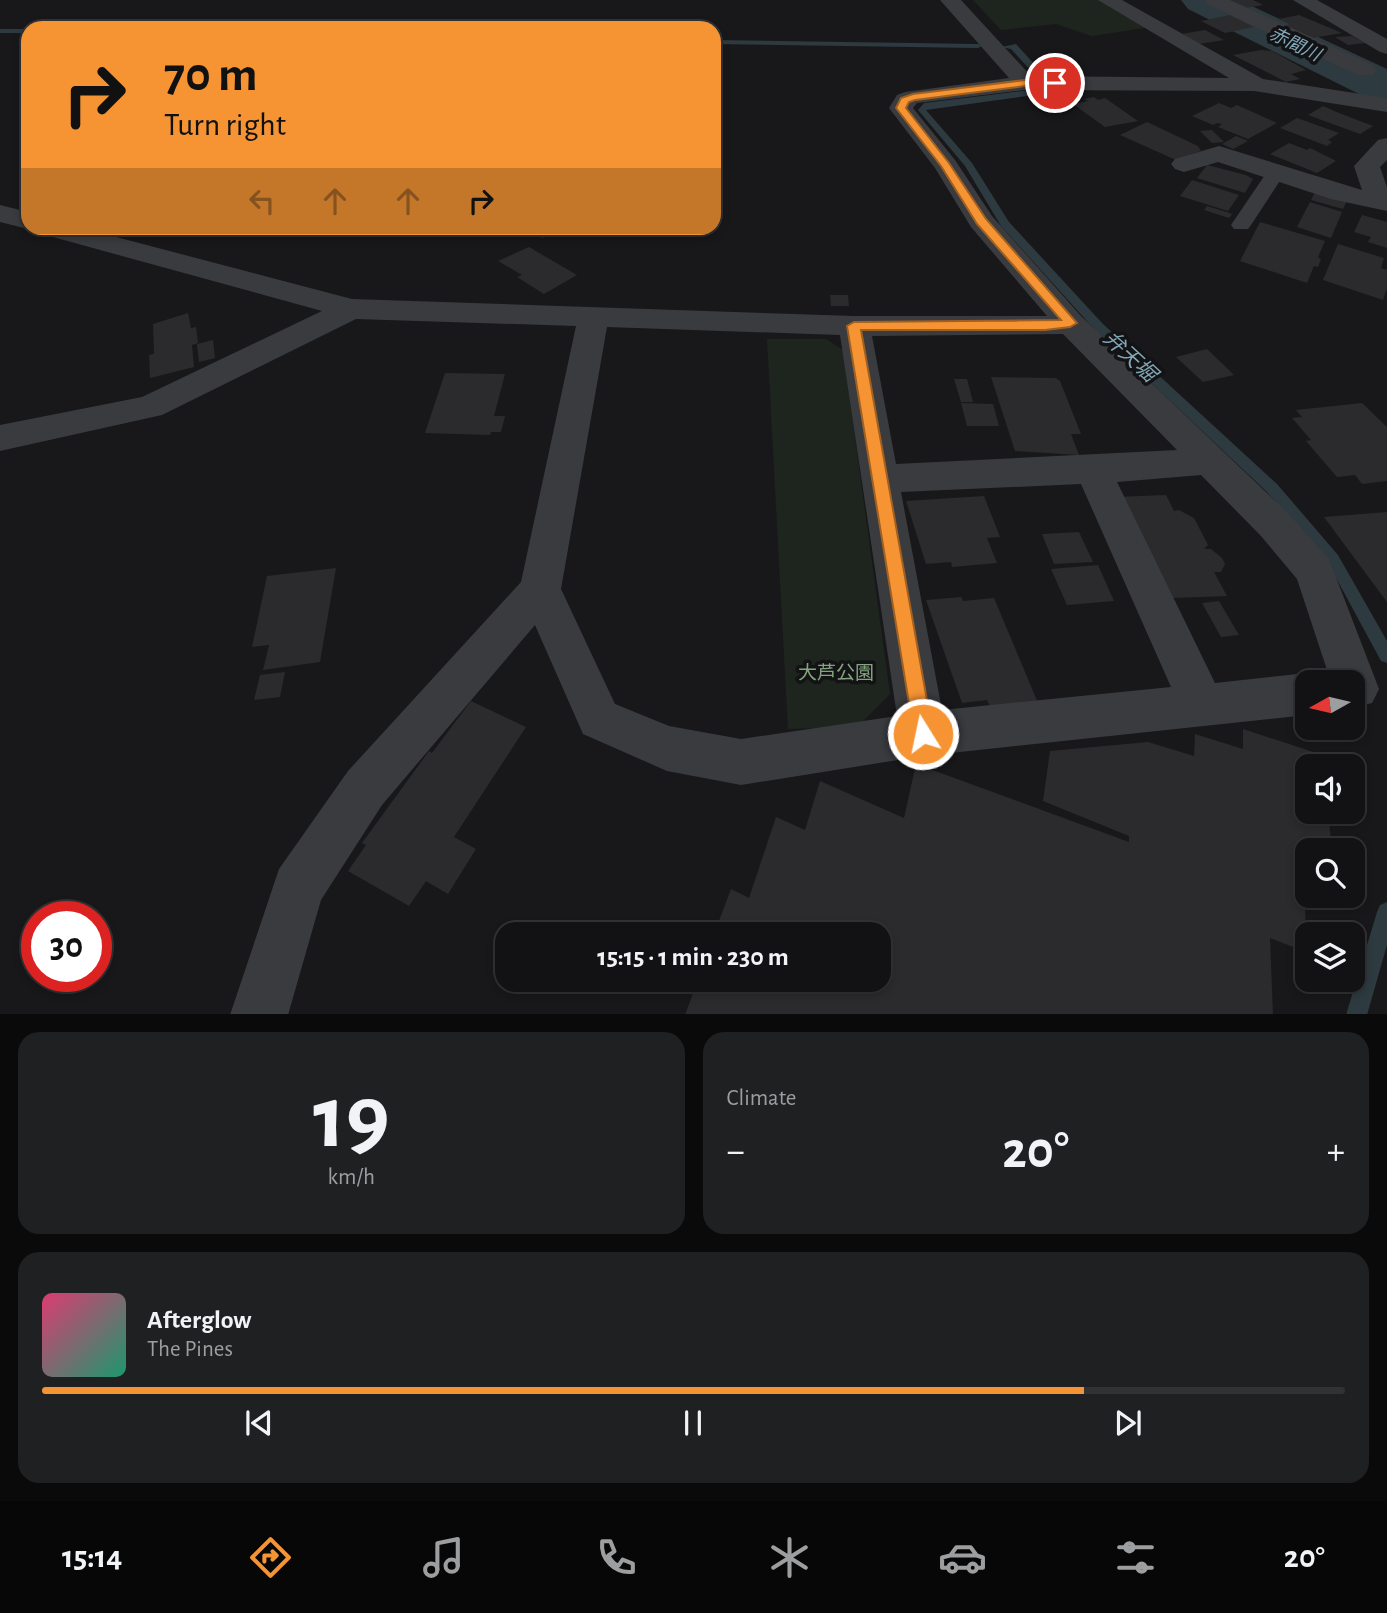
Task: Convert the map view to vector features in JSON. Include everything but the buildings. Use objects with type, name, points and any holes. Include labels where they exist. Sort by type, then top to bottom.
[{"type":"street","points":[[950,0],[1040,83]]},
{"type":"street","points":[[1108,0],[1256,85]]},
{"type":"street","points":[[1214,0],[1358,79],[1387,105]]},
{"type":"street","points":[[1303,0],[1387,48]]},
{"type":"street","points":[[1356,670],[1315,571],[1276,525],[1070,323],[981,221],[946,165],[901,108],[905,100],[913,97],[1040,83],[1256,85],[1358,79],[1387,58]]},
{"type":"street","points":[[1383,201],[1367,166],[1387,145]]},
{"type":"street","points":[[1184,164],[1219,154],[1340,193],[1383,201]]},
{"type":"street","points":[[0,213],[21,219]]},
{"type":"street","points":[[78,235],[351,309],[854,326],[1045,326],[1070,323]]},
{"type":"street","points":[[0,438],[150,407],[351,309]]},
{"type":"street","points":[[260,1014],[298,888],[305,877],[365,788],[540,589],[593,319]]},
{"type":"street","points":[[854,326],[923,734]]},
{"type":"street","points":[[878,480],[1093,470],[1209,461]]},
{"type":"street","points":[[1093,470],[1202,705]]},
{"type":"street","points":[[540,589],[599,719],[667,748],[741,762],[923,734],[1295,695]]},
{"type":"lane","points":[[1241,225],[1276,173]]},
{"type":"green space","points":[[973,0],[1103,0],[1151,27],[1092,36],[1056,24],[1001,30]]},
{"type":"green space","name":"大芦公園","points":[[767,339],[826,339],[843,350],[890,694],[857,727],[788,729]]},
{"type":"waterway","name":"赤間川","points":[[1203,0],[1387,88]]},
{"type":"waterway","points":[[0,31],[21,31]]},
{"type":"waterway","points":[[721,42],[978,46]]},
{"type":"waterway","name":"弁天堀","points":[[1005,47],[1013,46],[1053,90],[924,106],[922,110],[969,165],[1005,224],[1099,327],[1272,488],[1333,559],[1387,656]]},
{"type":"waterway","name":"弁天堀","points":[[1356,1014],[1387,912]]},
{"type":"route","points":[[923,734],[854,326],[1045,326],[1070,323],[981,221],[946,165],[901,108],[905,100],[913,97],[1025,83],[1055,83]]}]
